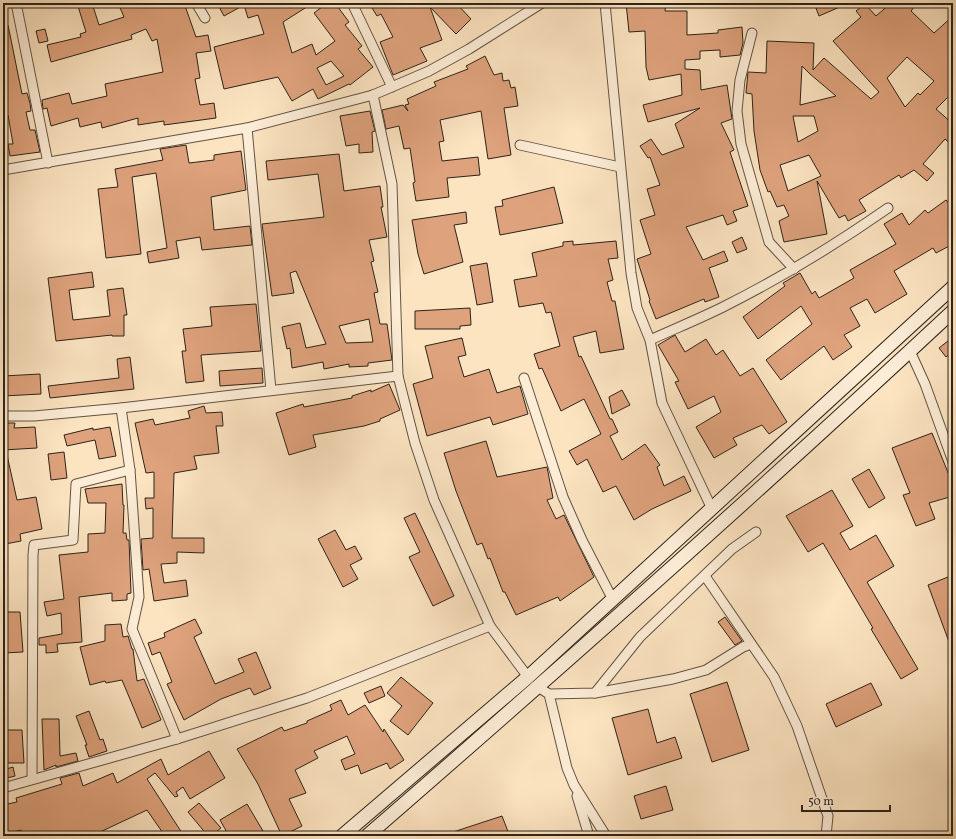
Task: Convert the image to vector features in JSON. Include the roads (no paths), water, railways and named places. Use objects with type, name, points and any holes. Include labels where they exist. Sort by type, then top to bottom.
[{"type":"main road","points":[[342,836],[528,677],[612,598],[712,509],[953,288]]},
{"type":"main road","points":[[367,836],[544,690],[953,312]]},
{"type":"street","points":[[16,3],[48,163]]},
{"type":"street","points":[[196,3],[205,18]]},
{"type":"street","points":[[352,3],[392,87]]},
{"type":"street","points":[[3,170],[247,128],[373,95],[429,71],[469,49],[542,3]]},
{"type":"street","points":[[605,3],[631,274],[637,308],[650,340],[662,403],[712,509]]},
{"type":"street","points":[[752,33],[740,80],[738,111],[741,144],[768,242],[794,269]]},
{"type":"street","points":[[373,95],[392,184],[398,376],[415,444],[434,500],[490,626],[528,677]]},
{"type":"street","points":[[247,128],[271,390]]},
{"type":"street","points":[[520,145],[620,167]]},
{"type":"street","points":[[650,340],[722,308],[794,269],[842,240],[888,208]]},
{"type":"street","points":[[910,351],[925,384],[953,462]]},
{"type":"street","points":[[3,416],[34,416],[122,408],[398,376]]},
{"type":"street","points":[[524,378],[563,497],[582,540],[612,598]]},
{"type":"street","points":[[122,408],[130,470],[139,597],[132,629],[176,739]]},
{"type":"street","points":[[32,779],[34,545],[73,540],[76,484],[130,470]]},
{"type":"street","points":[[595,693],[640,638],[732,549],[756,532]]},
{"type":"street","points":[[704,576],[751,644],[757,650],[774,677],[797,726],[828,816],[826,836]]},
{"type":"street","points":[[3,788],[176,739],[306,698],[490,626]]},
{"type":"street","points":[[589,836],[544,690],[595,693],[673,679],[706,670],[743,647],[751,644]]},
{"type":"street","points":[[574,785],[606,836]]}]
